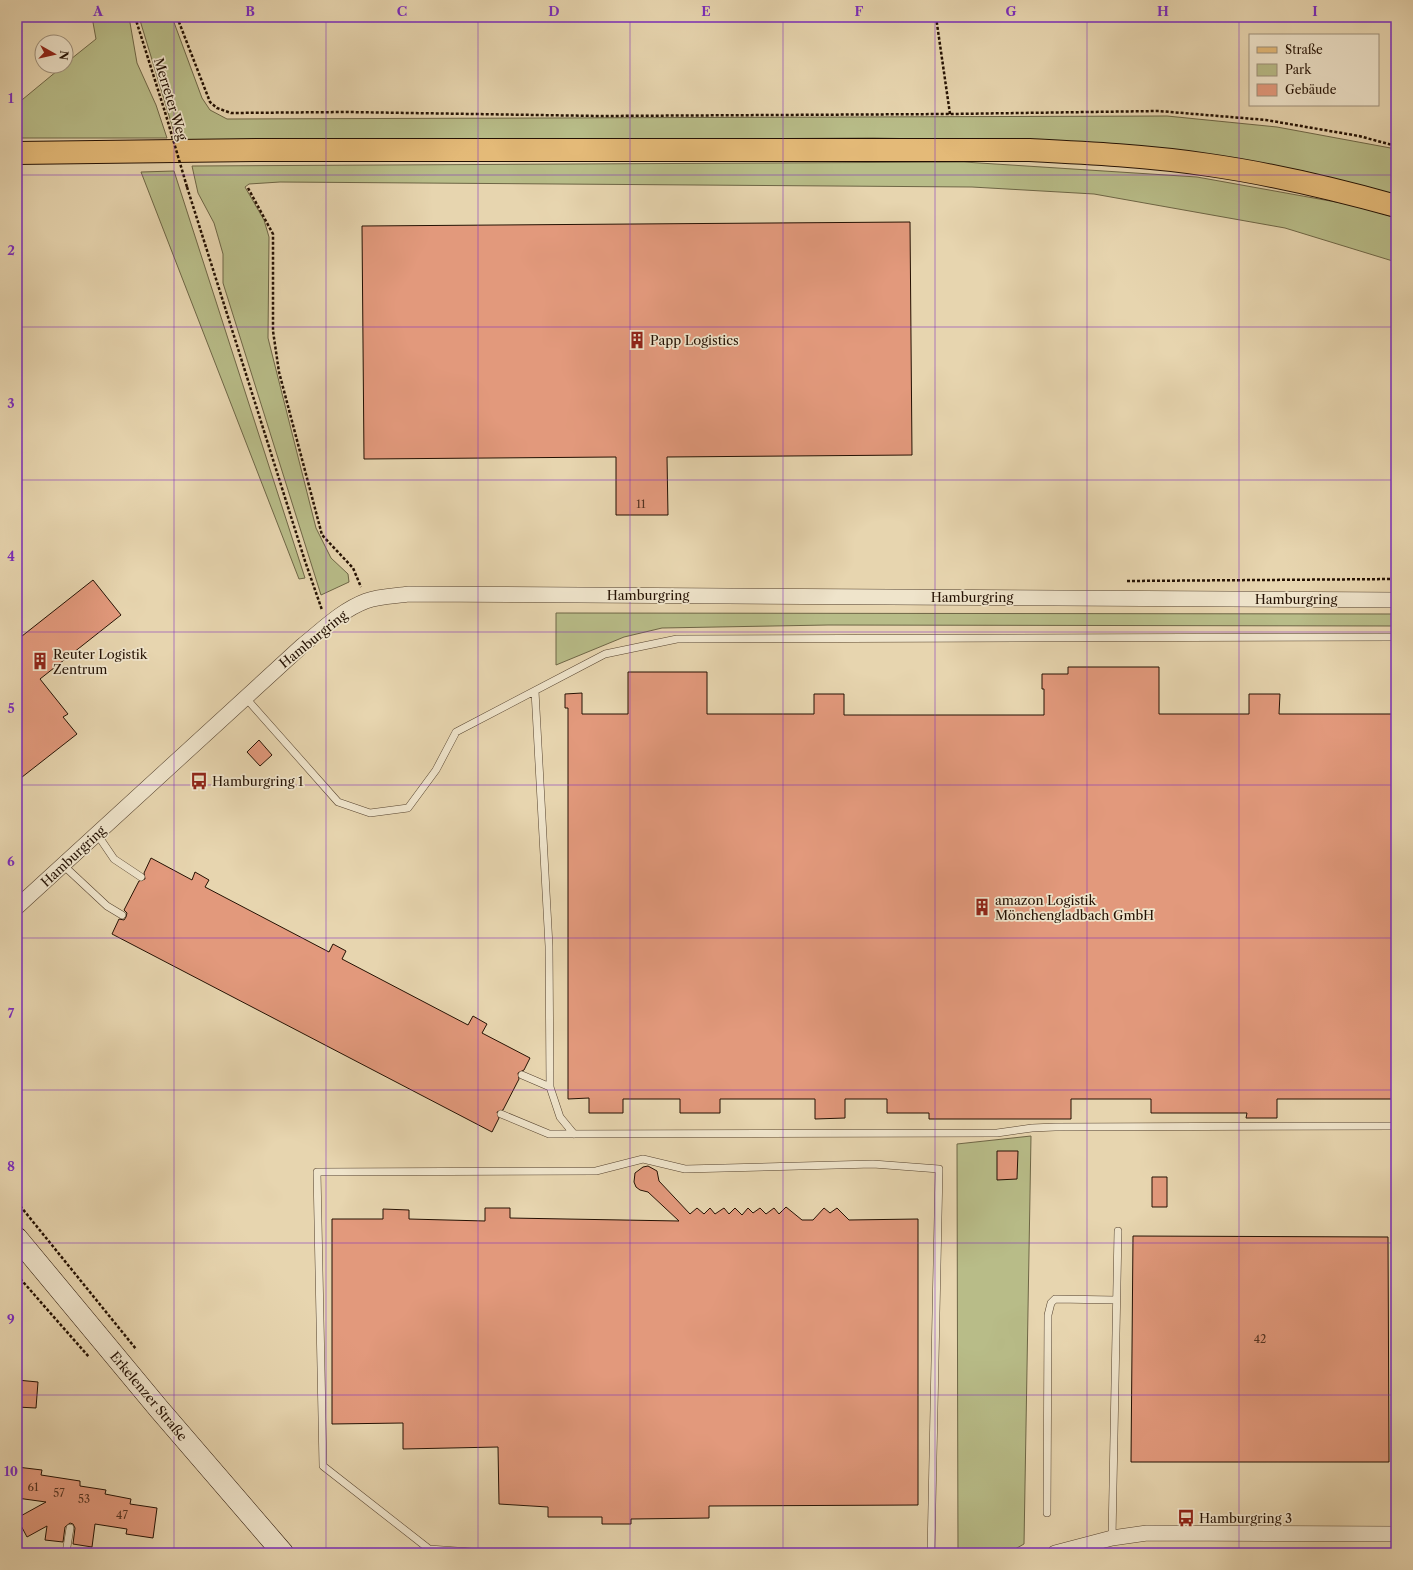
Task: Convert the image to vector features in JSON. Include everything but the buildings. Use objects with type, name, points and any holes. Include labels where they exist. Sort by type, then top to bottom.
[{"type":"main road","points":[[17,153],[262,150],[1028,150],[1125,156],[1210,165],[1335,189],[1396,206]]},
{"type":"street","name":"Hamburgring","points":[[17,907],[245,697],[330,622],[343,612],[366,601],[409,594],[1396,600]]},
{"type":"street","name":"Erkelenzer Straße","points":[[17,1238],[158,1409],[283,1553]]},
{"type":"street","points":[[1055,1553],[1112,1538],[1147,1533],[1396,1534]]},
{"type":"lane","points":[[245,697],[338,802],[370,813],[408,808],[436,770],[456,732],[605,654],[677,639],[1396,637]]},
{"type":"lane","points":[[534,691],[550,946],[550,1087],[560,1117],[574,1134]]},
{"type":"lane","points":[[97,834],[114,859],[141,877]]},
{"type":"lane","points":[[63,865],[107,906],[122,915]]},
{"type":"lane","points":[[522,1074],[550,1087]]},
{"type":"lane","points":[[501,1114],[549,1134],[997,1133],[1032,1128],[1055,1127],[1396,1126]]},
{"type":"lane","points":[[486,1553],[428,1549],[323,1466],[316,1222],[317,1172],[596,1171],[643,1159],[685,1169],[873,1164],[939,1169],[931,1553]]},
{"type":"lane","points":[[1112,1538],[1118,1231]]},
{"type":"lane","points":[[1047,1513],[1048,1315],[1051,1303],[1055,1299],[1116,1300]]},
{"type":"lane","points":[[66,1553],[70,1528]]},
{"type":"path","name":"Merreter Weg","points":[[135,17],[305,561],[321,608],[330,622]]},
{"type":"path","points":[[177,17],[210,102],[217,108],[231,113],[347,112],[600,116],[1159,111],[1266,120],[1359,136],[1396,146]]},
{"type":"path","points":[[936,17],[950,114]]},
{"type":"path","points":[[248,188],[273,234],[273,331],[279,372],[322,535],[353,568],[366,601]]},
{"type":"path","points":[[17,1202],[141,1355]]},
{"type":"green space","points":[[92,17],[129,17],[137,63],[156,105],[167,138],[17,138],[17,104],[53,74],[74,74],[74,57],[96,39]]},
{"type":"green space","points":[[139,17],[172,17],[202,98],[210,110],[227,119],[1167,116],[1277,127],[1396,149],[1396,195],[1303,171],[1207,155],[1033,141],[873,138],[177,142]]},
{"type":"green space","points":[[964,162],[1197,177],[1358,206],[1396,218],[1396,262],[1285,228],[1094,194],[972,187],[280,182],[249,184],[245,187],[264,220],[269,237],[268,338],[316,528],[331,558],[348,574],[349,582],[321,595],[223,283],[223,254],[214,223],[198,193],[192,166]]},
{"type":"green space","points":[[174,171],[305,578],[299,579],[141,172]]},
{"type":"green space","points":[[556,613],[1396,614],[1396,626],[828,625],[662,628],[624,637],[556,665]]},
{"type":"green space","points":[[1031,1136],[1024,1544],[1008,1553],[958,1553],[957,1144]]},
{"type":"place","name":"Papp Logistics","points":[[637,340]]},
{"type":"place","name":"Reuter Logistik Zentrum","points":[[40,661]]},
{"type":"place","name":"Hamburgring 1","points":[[199,781]]},
{"type":"place","name":"amazon Logistik Mönchengladbach GmbH","points":[[982,907]]},
{"type":"place","name":"Hamburgring 3","points":[[1186,1518]]}]
